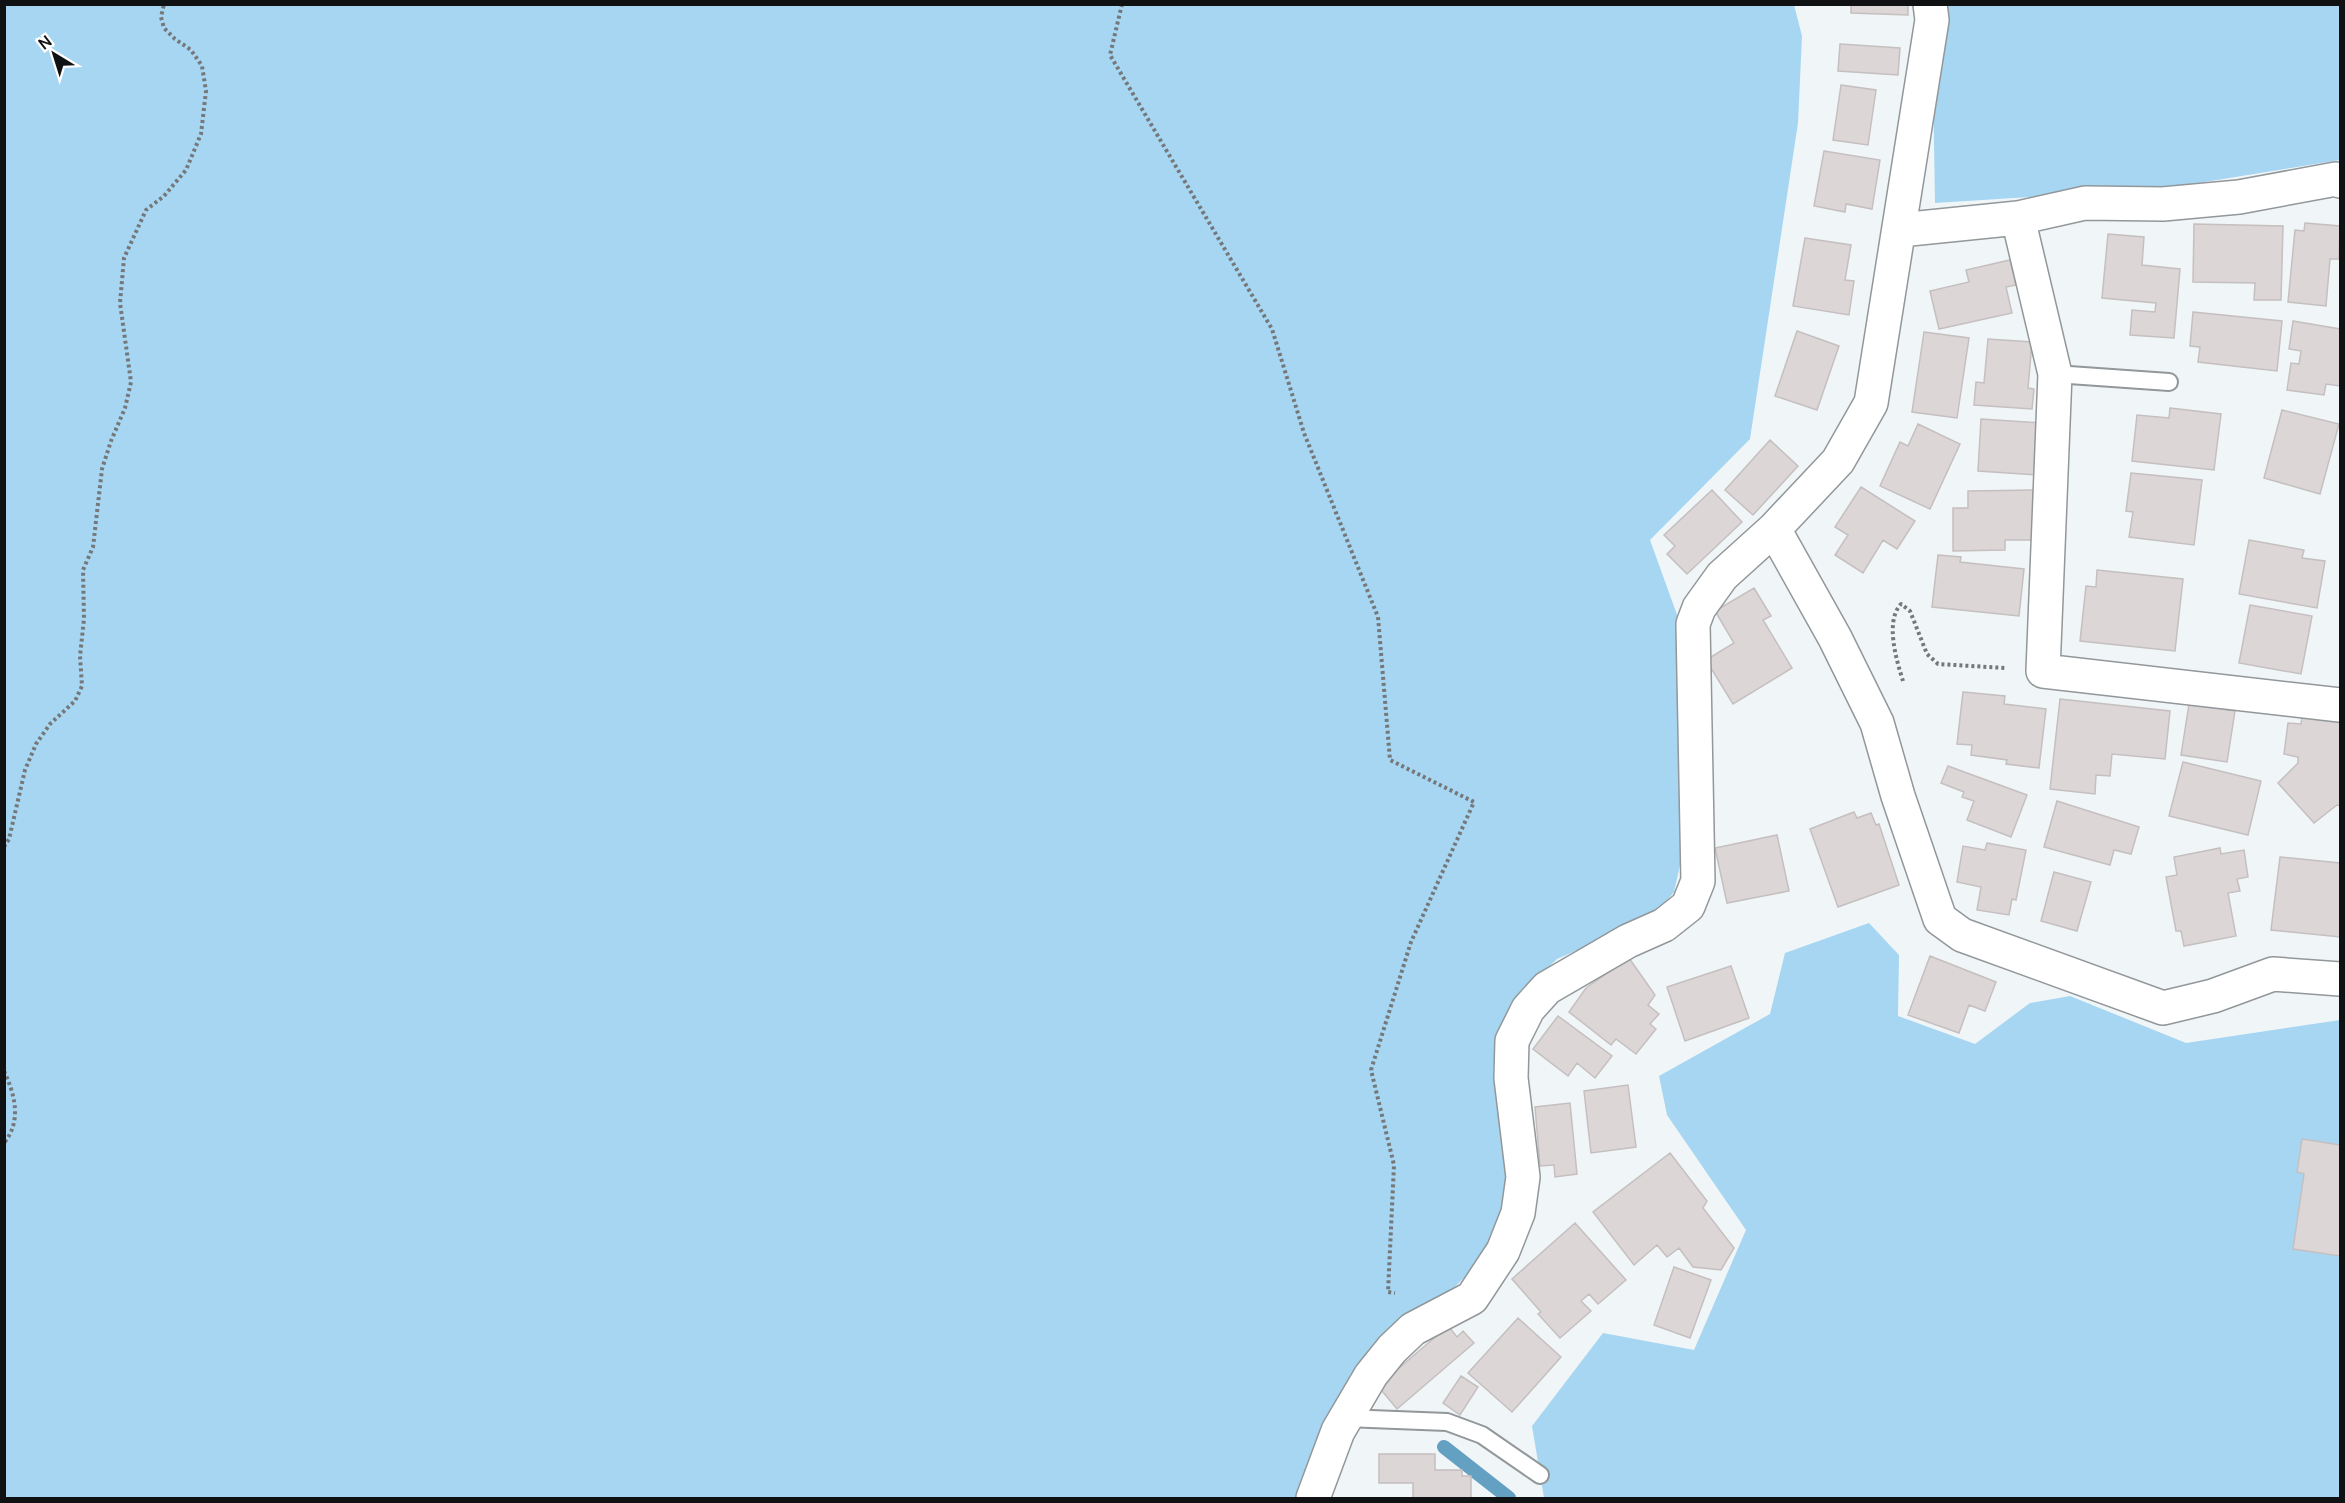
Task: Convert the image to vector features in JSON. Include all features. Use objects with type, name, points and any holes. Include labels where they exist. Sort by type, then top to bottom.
[{"type":"street","points":[[1313,1498],[1327,1457],[1345,1418],[1371,1374],[1413,1329],[1472,1298],[1503,1251],[1518,1213],[1523,1177],[1511,1078],[1512,1041],[1528,1009],[1547,988],[1628,941],[1664,925],[1688,906],[1698,881],[1693,624],[1699,608],[1722,576],[1774,529],[1838,461],[1871,403],[1932,20],[1930,4]]},
{"type":"street","points":[[1900,230],[2018,218],[2085,203],[2174,203],[2239,197],[2336,179],[2340,181]]},
{"type":"street","points":[[2018,218],[2055,374],[2043,671],[2340,705]]},
{"type":"street","points":[[1774,529],[1835,638],[1876,723],[1940,920],[1962,935],[2163,1008],[2213,996],[2273,974],[2340,979]]},
{"type":"lane","points":[[2055,374],[2169,382]]},
{"type":"lane","points":[[1345,1418],[1447,1422],[1482,1435],[1539,1475]]},
{"type":"path","points":[[4,847],[9,839],[25,770],[36,744],[50,724],[75,701],[82,686],[80,656],[84,619],[83,570],[93,547],[102,469],[125,408],[130,382],[120,303],[124,258],[146,210],[164,196],[186,170],[201,134],[206,91],[202,66],[191,50],[174,39],[164,28],[161,17],[164,4]]},
{"type":"path","points":[[1122,4],[1110,55],[1272,329],[1304,433],[1378,617],[1390,760],[1474,802],[1411,942],[1371,1070],[1395,1165],[1388,1292],[1418,1294],[1413,1329]]},
{"type":"path","points":[[1905,687],[1891,626],[1895,611],[1901,604],[1910,612],[1927,654],[1938,664],[2043,671]]},
{"type":"path","points":[[4,1071],[12,1087],[17,1107],[12,1134],[4,1143]]},
{"type":"shaded area","points":[[5,5],[1794,5],[1802,36],[1798,123],[1750,439],[1650,540],[1680,623],[1682,856],[1674,892],[1659,911],[1626,929],[1557,959],[1511,1003],[1493,1069],[1508,1163],[1500,1219],[1479,1262],[1453,1289],[1415,1318],[1299,1498],[5,1498]]},
{"type":"shaded area","points":[[1930,5],[2340,5],[2340,160],[2161,189],[1935,203]]},
{"type":"shaded area","points":[[1869,923],[1899,955],[1898,1016],[1975,1044],[2030,1003],[2070,996],[2186,1043],[2340,1020],[2340,1498],[1544,1498],[1532,1426],[1603,1333],[1694,1350],[1746,1230],[1667,1115],[1659,1076],[1770,1014],[1785,953]]},
{"type":"building","points":[[1851,4],[1908,4],[1908,15],[1851,13]]},
{"type":"building","points":[[1840,44],[1900,48],[1898,75],[1838,71]]},
{"type":"building","points":[[1841,85],[1876,90],[1868,145],[1833,140]]},
{"type":"building","points":[[1824,151],[1880,160],[1872,209],[1846,204],[1845,212],[1814,206]]},
{"type":"building","points":[[2305,223],[2340,226],[2339,259],[2330,259],[2326,306],[2288,302],[2295,230],[2304,231]]},
{"type":"building","points":[[2194,224],[2283,226],[2281,300],[2254,300],[2255,283],[2193,282]]},
{"type":"building","points":[[2108,234],[2144,237],[2142,265],[2180,269],[2174,338],[2130,335],[2132,310],[2155,312],[2156,303],[2102,298]]},
{"type":"building","points":[[1805,238],[1851,245],[1845,280],[1854,281],[1849,315],[1793,306]]},
{"type":"building","points":[[2010,260],[2016,285],[2006,287],[2012,313],[1939,329],[1930,291],[1969,282],[1966,270]]},
{"type":"building","points":[[2193,312],[2282,321],[2277,371],[2198,362],[2200,347],[2190,346]]},
{"type":"building","points":[[2293,321],[2340,329],[2340,386],[2326,384],[2324,395],[2287,390],[2291,363],[2299,364],[2301,351],[2289,349]]},
{"type":"building","points":[[1797,331],[1839,346],[1817,410],[1775,396]]},
{"type":"building","points":[[1924,332],[1969,338],[1957,418],[1912,412]]},
{"type":"building","points":[[1988,339],[2032,342],[2028,388],[2034,389],[2032,409],[1974,405],[1976,382],[1984,383]]},
{"type":"building","points":[[2170,408],[2221,414],[2214,470],[2132,461],[2137,415],[2169,418]]},
{"type":"building","points":[[2282,410],[2339,424],[2320,494],[2264,478]]},
{"type":"building","points":[[1981,419],[2042,423],[2038,475],[1978,471]]},
{"type":"building","points":[[1918,424],[1960,444],[1930,509],[1880,486],[1900,442],[1908,446]]},
{"type":"building","points":[[1770,440],[1798,466],[1753,515],[1725,490]]},
{"type":"building","points":[[2131,473],[2202,480],[2194,545],[2129,537],[2133,512],[2126,511]]},
{"type":"building","points":[[1861,487],[1915,521],[1897,549],[1883,540],[1863,573],[1835,555],[1848,535],[1835,527]]},
{"type":"building","points":[[1712,490],[1742,522],[1687,574],[1667,554],[1675,546],[1664,535]]},
{"type":"building","points":[[2035,490],[2036,540],[2005,540],[2005,550],[1953,551],[1953,508],[1968,508],[1968,491]]},
{"type":"building","points":[[2249,540],[2304,550],[2302,558],[2325,561],[2317,608],[2239,594]]},
{"type":"building","points":[[1938,555],[1961,557],[1960,562],[2024,569],[2019,616],[1932,607]]},
{"type":"building","points":[[2097,570],[2183,579],[2175,651],[2080,641],[2086,586],[2096,587]]},
{"type":"building","points":[[1754,588],[1771,616],[1763,620],[1792,668],[1733,704],[1706,660],[1734,643],[1715,611]]},
{"type":"building","points":[[2250,605],[2312,616],[2301,674],[2239,663]]},
{"type":"building","points":[[1963,692],[2005,696],[2004,704],[2046,709],[2039,768],[2006,764],[2007,760],[1971,755],[1972,745],[1957,744]]},
{"type":"building","points":[[2060,699],[2170,711],[2165,759],[2112,754],[2110,776],[2096,775],[2095,794],[2050,789]]},
{"type":"building","points":[[2189,704],[2235,711],[2227,762],[2181,755]]},
{"type":"building","points":[[2302,717],[2340,720],[2340,806],[2337,805],[2314,823],[2278,783],[2298,763],[2298,757],[2284,754],[2288,723],[2301,724]]},
{"type":"building","points":[[2183,762],[2261,781],[2248,835],[2169,816]]},
{"type":"building","points":[[1948,766],[2027,795],[2011,837],[1967,820],[1974,801],[1962,797],[1964,792],[1941,783]]},
{"type":"building","points":[[2057,801],[2139,827],[2131,854],[2114,850],[2110,865],[2044,847]]},
{"type":"building","points":[[1854,812],[1857,818],[1871,813],[1876,825],[1879,824],[1899,885],[1838,907],[1810,829]]},
{"type":"building","points":[[1777,835],[1789,891],[1727,903],[1715,848]]},
{"type":"building","points":[[1987,843],[2026,850],[2016,900],[2012,899],[2009,915],[1977,910],[1981,887],[1957,882],[1963,846],[1985,850]]},
{"type":"building","points":[[2220,848],[2221,854],[2244,850],[2248,877],[2237,879],[2240,891],[2228,893],[2236,936],[2184,946],[2181,931],[2176,931],[2166,877],[2177,875],[2174,857]]},
{"type":"building","points":[[2280,857],[2340,863],[2340,937],[2271,930]]},
{"type":"building","points":[[2054,872],[2091,882],[2077,931],[2041,921]]},
{"type":"building","points":[[1930,956],[1996,982],[1985,1011],[1969,1005],[1959,1033],[1908,1015]]},
{"type":"building","points":[[1629,958],[1655,995],[1648,1005],[1659,1014],[1650,1024],[1656,1029],[1636,1054],[1616,1039],[1611,1045],[1569,1012],[1586,988]]},
{"type":"building","points":[[1731,966],[1749,1018],[1685,1041],[1667,987]]},
{"type":"building","points":[[1558,1016],[1612,1056],[1595,1078],[1577,1063],[1568,1076],[1533,1049]]},
{"type":"building","points":[[1628,1085],[1636,1147],[1591,1153],[1584,1091]]},
{"type":"building","points":[[1570,1103],[1577,1174],[1555,1177],[1554,1165],[1540,1166],[1535,1107]]},
{"type":"building","points":[[2302,1139],[2340,1145],[2340,1256],[2293,1249],[2304,1174],[2297,1172]]},
{"type":"building","points":[[1670,1153],[1707,1201],[1703,1208],[1734,1248],[1721,1270],[1693,1267],[1679,1248],[1667,1257],[1657,1245],[1634,1265],[1593,1212]]},
{"type":"building","points":[[1575,1223],[1626,1280],[1598,1304],[1589,1294],[1581,1301],[1591,1311],[1560,1338],[1538,1314],[1541,1312],[1512,1279]]},
{"type":"building","points":[[1674,1267],[1711,1280],[1690,1338],[1654,1325]]},
{"type":"building","points":[[1518,1318],[1561,1357],[1512,1412],[1468,1373]]},
{"type":"building","points":[[1448,1326],[1457,1337],[1463,1331],[1474,1343],[1397,1409],[1378,1386]]},
{"type":"building","points":[[1461,1376],[1478,1387],[1460,1415],[1443,1403]]},
{"type":"building","points":[[1379,1454],[1435,1454],[1435,1470],[1462,1470],[1462,1476],[1471,1476],[1471,1498],[1413,1498],[1413,1483],[1379,1483]]},
{"type":"waterway","points":[[1444,1447],[1509,1498]]}]
